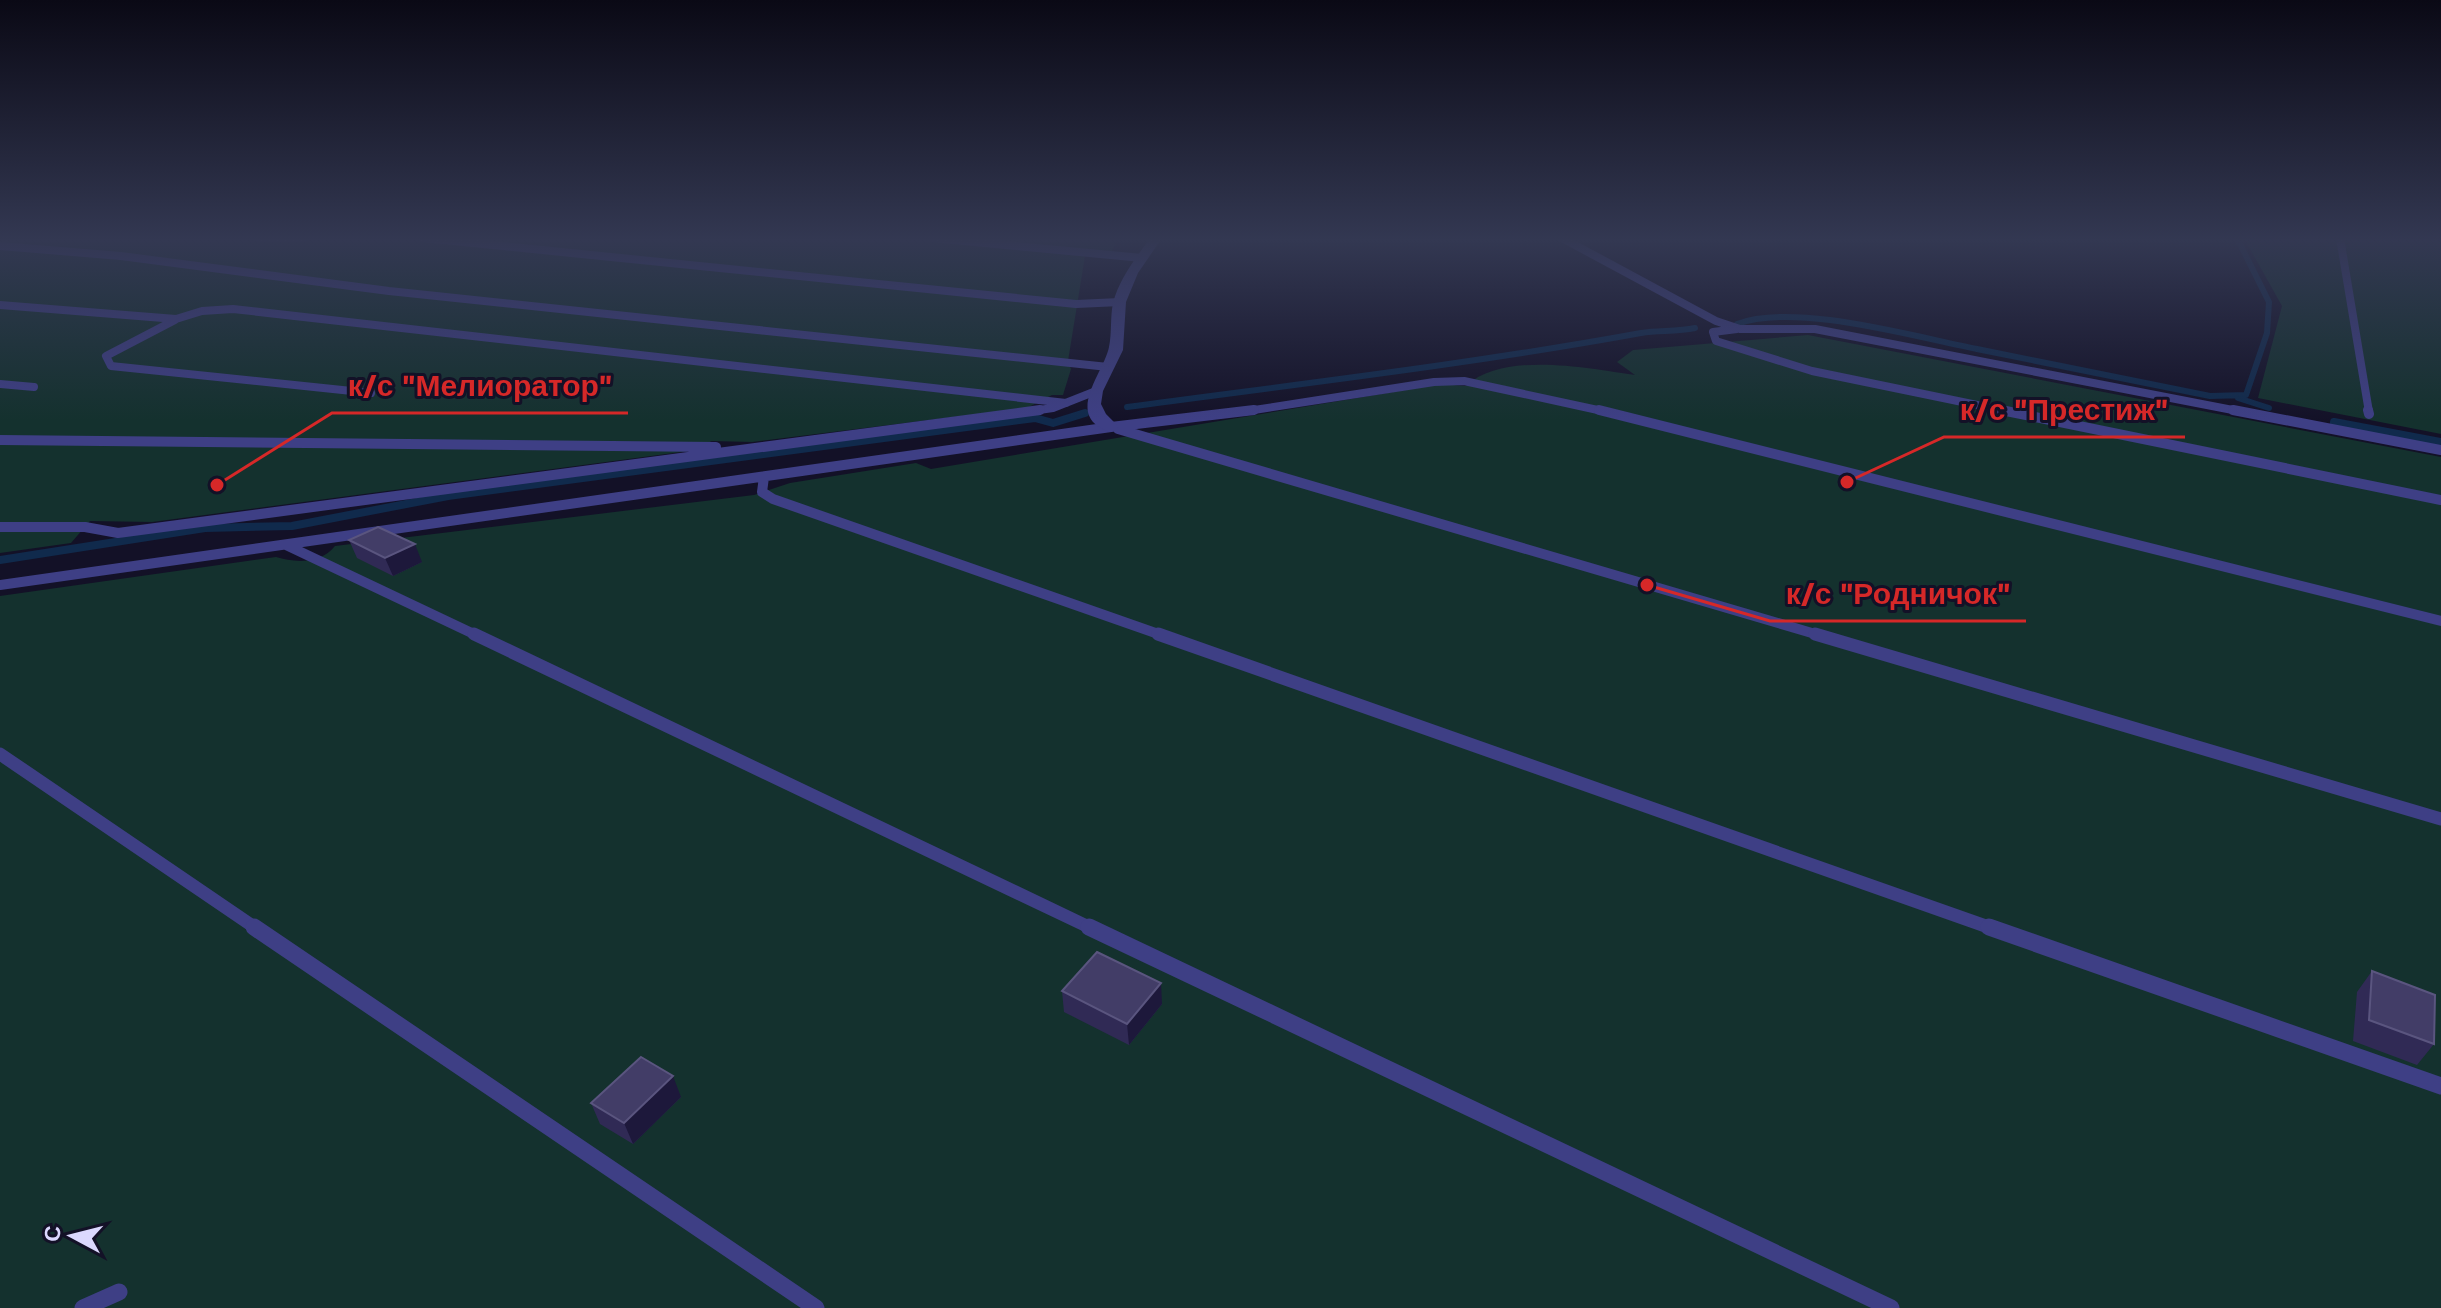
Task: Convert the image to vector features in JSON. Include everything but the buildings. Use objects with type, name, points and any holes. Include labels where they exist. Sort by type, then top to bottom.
[{"type":"street","points":[[1111,427],[1099,416],[1094,404],[1096,391],[1116,350],[1121,299]]},
{"type":"lane","points":[[462,299],[1108,367]]},
{"type":"lane","points":[[1014,299],[1076,304],[1120,302]]},
{"type":"lane","points":[[1675,299],[1716,321],[1740,329]]},
{"type":"lane","points":[[2350,299],[2369,414]]},
{"type":"lane","points":[[0,305],[176,319]]},
{"type":"lane","points":[[371,393],[111,366],[106,356],[176,319],[202,311],[233,309],[1066,403]]},
{"type":"lane","points":[[2441,450],[1815,329],[1713,332],[1716,341],[1812,371],[2441,500]]},
{"type":"lane","points":[[0,585],[1111,427],[1220,415],[1434,382],[1470,382],[1540,395],[2441,621]]},
{"type":"lane","points":[[0,384],[34,387]]},
{"type":"lane","points":[[0,527],[85,527],[118,533],[1053,408],[1096,391]]},
{"type":"lane","points":[[1111,427],[2441,819]]},
{"type":"lane","points":[[0,440],[707,445],[727,450]]},
{"type":"lane","points":[[764,477],[762,492],[773,499],[2441,1086]]},
{"type":"lane","points":[[286,545],[1891,1308]]},
{"type":"lane","points":[[0,754],[816,1308]]},
{"type":"lane","points":[[83,1308],[119,1292]]},
{"type":"green space","points":[[0,299],[1078,299],[1068,361],[1071,369],[1063,395],[1052,395],[1027,408],[752,442],[711,441],[704,449],[152,522],[90,521],[71,543],[0,553]]},
{"type":"green space","points":[[2278,299],[2441,299],[2441,434],[2258,398],[2282,306]]},
{"type":"green space","points":[[1808,335],[2441,457],[2441,1308],[0,1308],[0,596],[276,557],[315,559],[335,546],[754,495],[790,483],[916,463],[931,469],[1441,384],[1466,386],[1482,375],[1523,365],[1571,366],[1635,375],[1617,362],[1633,350]]},
{"type":"waterway","points":[[1737,324],[1761,318],[1822,319],[2210,396],[2246,395],[2267,333],[2268,299]]},
{"type":"waterway","points":[[1127,407],[1449,364],[1641,333],[1695,328]]},
{"type":"waterway","points":[[2238,398],[2269,408]]},
{"type":"waterway","points":[[0,560],[205,528],[292,526],[448,496],[1035,418],[1053,423],[1085,413]]},
{"type":"waterway","points":[[2334,422],[2441,442]]},
{"type":"place","name":"к/с \"Престиж\"","points":[[1847,482]]},
{"type":"place","name":"к/с \"Мелиоратор\"","points":[[217,485]]},
{"type":"place","name":"к/с \"Родничок\"","points":[[1647,585]]}]
